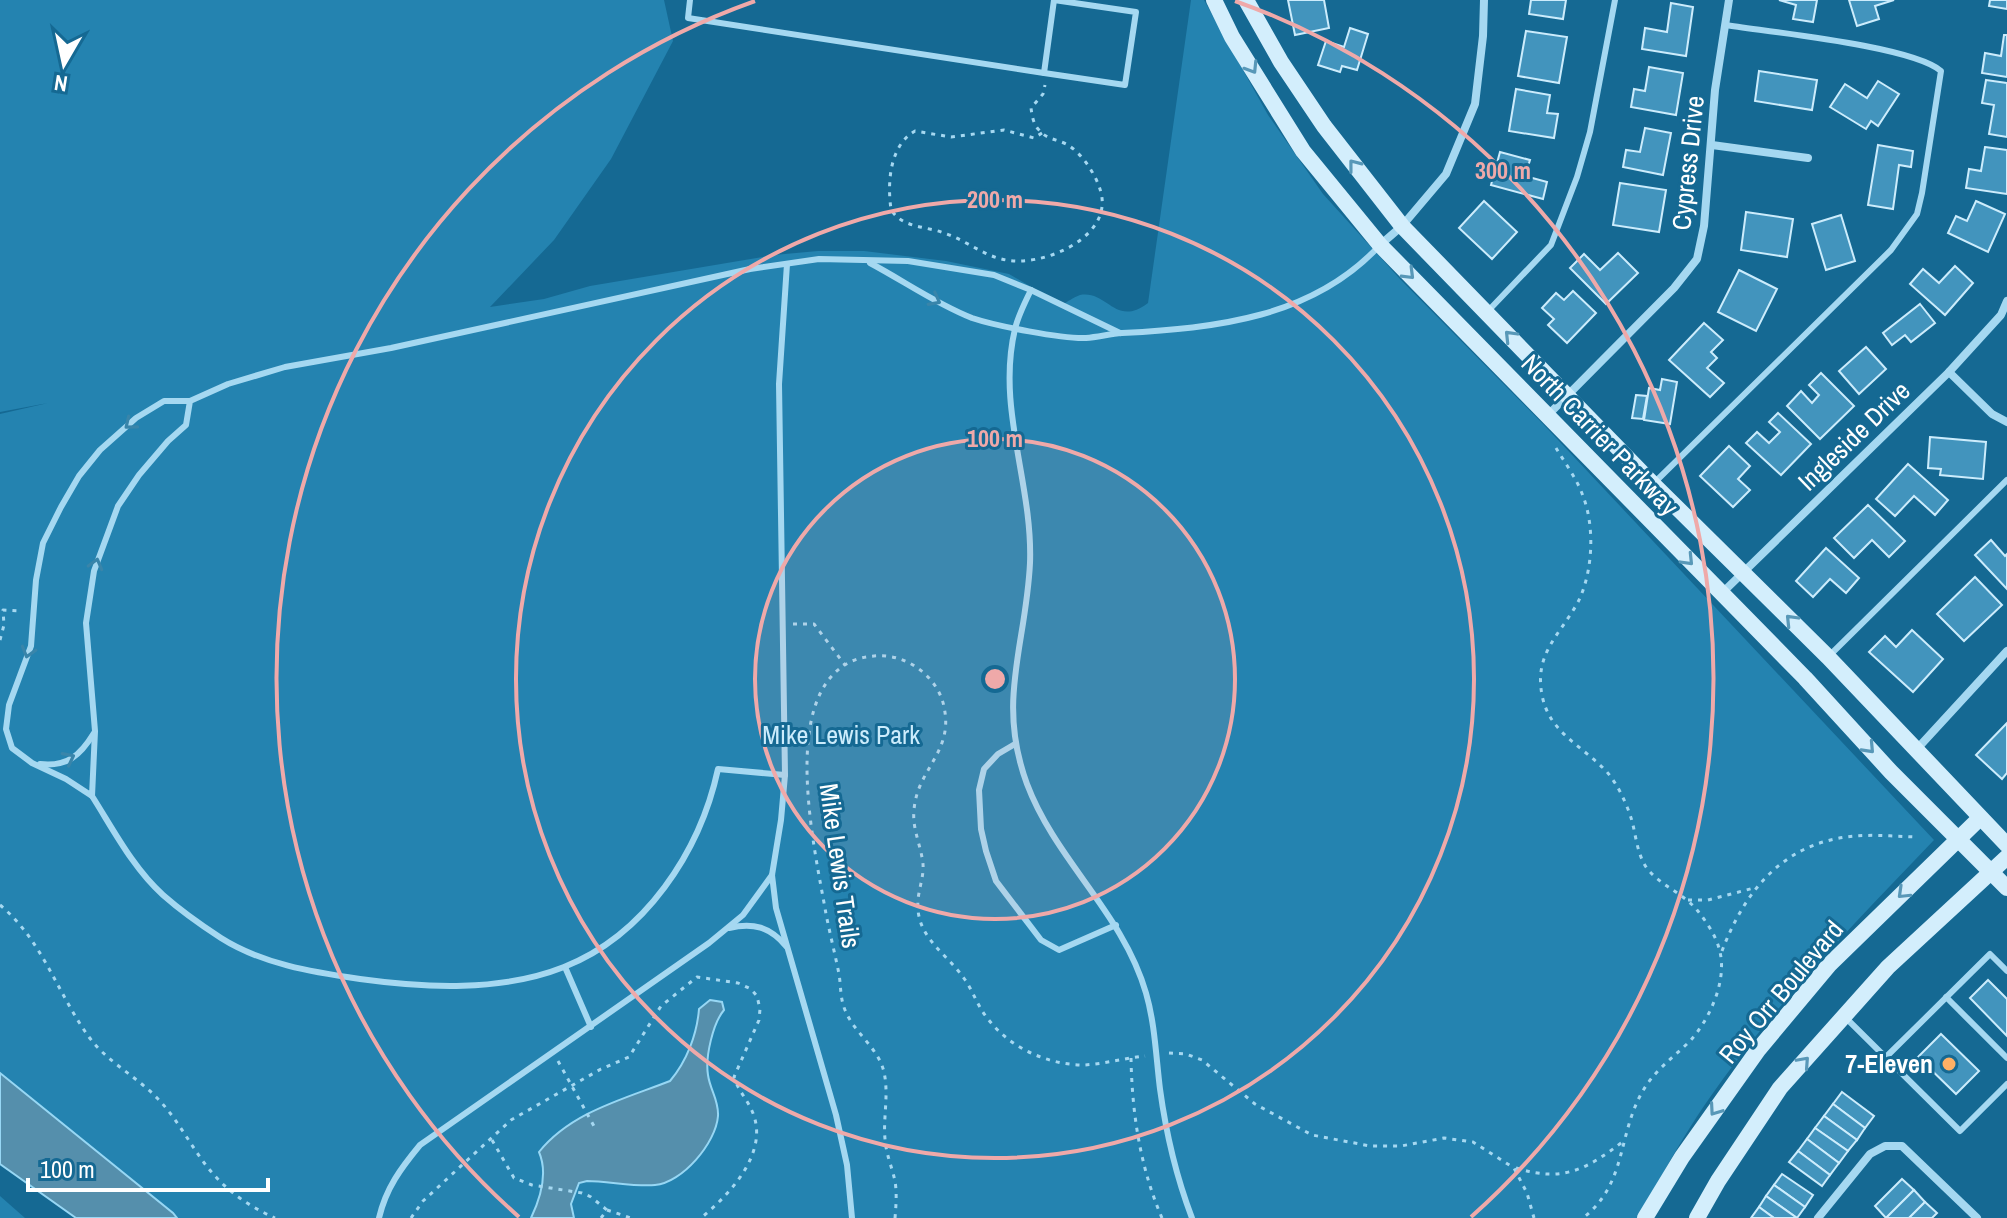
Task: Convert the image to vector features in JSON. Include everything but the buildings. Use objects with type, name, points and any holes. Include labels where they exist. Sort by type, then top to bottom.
[{"type":"main road","name":"North Carrier Parkway","points":[[1214,0],[1232,37],[1303,151],[1380,245],[2007,888]]},
{"type":"main road","name":"North Carrier Parkway","points":[[1246,0],[1281,62],[1324,126],[1402,226],[1653,484],[1828,657],[2007,845]]},
{"type":"main road","name":"Roy Orr Boulevard","points":[[1645,1218],[1682,1157],[1741,1074],[1818,977],[1980,818]]},
{"type":"main road","points":[[1697,1218],[1780,1088],[1888,967],[2007,857]]},
{"type":"street","points":[[1380,245],[1402,226],[1446,174],[1475,104],[1484,0]]},
{"type":"street","name":"Cypress Drive","points":[[1548,415],[1674,288],[1697,259],[1704,226],[1715,90],[1729,0]]},
{"type":"street","points":[[1712,145],[1808,158]]},
{"type":"street","name":"Ingleside Drive","points":[[1721,594],[1949,372],[2001,315],[2007,301]]},
{"type":"street","points":[[1949,372],[1992,414],[2007,422]]},
{"type":"street","points":[[1915,751],[2007,651]]},
{"type":"street","points":[[1818,1218],[1870,1154],[1885,1146],[1902,1146],[1977,1218]]},
{"type":"lane","points":[[690,0],[688,18],[1046,73],[1125,85],[1136,12],[1054,0],[1046,73]]},
{"type":"lane","points":[[1487,312],[1551,245],[1590,132],[1615,0]]},
{"type":"lane","points":[[1653,484],[1891,250],[1913,222],[1922,193],[1941,71],[1932,64],[1897,53],[1725,25]]},
{"type":"lane","points":[[867,261],[932,299],[973,318],[1084,338],[1166,332],[1267,315],[1333,285],[1380,245]]},
{"type":"lane","points":[[785,775],[718,769],[711,803],[677,871],[629,926],[598,948],[565,967],[501,982],[424,985],[333,975],[291,966],[255,955],[223,939],[161,894],[137,865],[92,796],[32,763],[12,748],[6,729],[9,705],[31,646],[36,580],[43,543],[79,476],[100,450],[136,418],[164,401],[190,401],[228,384],[285,367],[391,348],[750,269],[819,259],[908,261],[994,275],[1120,333]]},
{"type":"lane","points":[[787,264],[779,384],[785,775],[772,875],[776,908],[836,1115],[847,1165],[852,1218]]},
{"type":"lane","points":[[1031,290],[1015,328],[1010,404],[1029,522],[1030,564],[1013,677],[1015,744],[1042,818],[1063,853],[1116,925],[1138,968],[1147,996],[1175,1169],[1192,1218]]},
{"type":"lane","points":[[92,796],[95,731],[86,623],[94,571],[118,506],[149,464],[186,425],[190,401]]},
{"type":"lane","points":[[1828,657],[2007,480]]},
{"type":"lane","points":[[32,763],[54,765],[70,761],[84,750],[95,731]]},
{"type":"lane","points":[[1015,744],[998,754],[984,769],[979,790],[981,829],[996,881],[1041,940],[1059,950],[1116,925]]},
{"type":"lane","points":[[379,1218],[398,1171],[420,1145],[726,929],[743,915],[772,875]]},
{"type":"lane","points":[[726,929],[745,925],[759,927],[775,933],[788,948]]},
{"type":"lane","points":[[1885,1058],[1990,954],[2007,971]]},
{"type":"lane","points":[[565,967],[591,1027]]},
{"type":"lane","points":[[1946,997],[2007,1058]]},
{"type":"lane","points":[[1845,1017],[1960,1131],[2007,1084]]},
{"type":"path","points":[[1042,133],[1034,138],[994,130],[951,137],[915,131],[904,137],[895,155],[890,184],[891,209],[895,217],[902,222],[950,234],[975,249],[1003,260],[1026,260],[1073,247],[1086,237],[1096,224],[1103,199],[1099,184],[1074,150],[1042,133],[1034,122],[1031,108],[1043,94],[1046,73]]},
{"type":"path","points":[[1553,444],[1582,492],[1591,529],[1587,575],[1579,600],[1549,644],[1542,667],[1542,693],[1546,708],[1555,726],[1607,772],[1631,819],[1639,853],[1647,868],[1688,900],[1711,930],[1721,952]]},
{"type":"path","points":[[0,640],[4,625],[3,610],[34,612]]},
{"type":"path","points":[[783,624],[814,624],[845,665],[860,658],[880,655],[901,659],[934,683],[944,704],[945,741],[918,789],[914,810],[923,868],[918,902],[920,925],[933,946],[961,974],[989,1021],[1020,1048],[1063,1063],[1086,1065],[1186,1054],[1202,1060],[1255,1104],[1312,1135],[1370,1146],[1401,1146],[1444,1138],[1473,1142],[1514,1168],[1536,1175],[1571,1173],[1595,1163],[1625,1140]]},
{"type":"path","name":"Mike Lewis Trails","points":[[845,665],[829,678],[818,693],[812,712],[808,758],[810,816],[845,1012],[875,1051],[883,1069],[887,1091],[885,1140],[895,1181],[895,1218]]},
{"type":"path","points":[[1583,1218],[1606,1195],[1615,1179],[1630,1119],[1644,1089],[1667,1060],[1704,1025],[1714,1003],[1721,952],[1741,907],[1754,888],[1778,866],[1815,844],[1856,836],[1916,837]]},
{"type":"path","points":[[1688,900],[1708,900],[1754,888]]},
{"type":"path","points":[[0,905],[21,924],[38,947],[88,1035],[100,1050],[156,1097],[215,1176],[251,1207],[275,1218]]},
{"type":"path","points":[[411,1218],[423,1201],[511,1120],[572,1084],[629,1057],[661,1006],[689,981],[709,977],[751,989],[757,996],[759,1020],[734,1077],[755,1118],[756,1141],[751,1157],[723,1199],[701,1218]]},
{"type":"path","points":[[554,1053],[595,1128]]},
{"type":"path","points":[[1131,1058],[1132,1108],[1143,1164],[1162,1218]]},
{"type":"path","points":[[491,1138],[514,1178],[532,1185],[582,1193],[607,1210],[631,1218]]},
{"type":"path","points":[[1514,1168],[1527,1193],[1534,1218]]},
{"type":"path","points":[[601,1218],[607,1210]]},
{"type":"green space","name":"Mike Lewis Park","points":[[0,0],[664,0],[673,41],[611,159],[554,240],[490,307],[544,299],[590,286],[774,255],[864,251],[946,261],[1009,274],[1062,305],[1080,295],[1090,295],[1127,312],[1148,303],[1191,0],[1204,0],[1268,115],[1323,194],[1400,279],[1543,424],[1934,840],[1809,974],[1750,1044],[1696,1118],[1637,1218],[160,1218],[0,1086],[0,414],[48,403],[0,412]]},
{"type":"green space","points":[[0,1196],[25,1218],[0,1218]]},
{"type":"shaded area","points":[[710,1000],[722,1002],[724,1010],[713,1032],[708,1059],[708,1075],[718,1116],[711,1138],[696,1160],[676,1177],[655,1185],[579,1183],[571,1204],[574,1218],[531,1218],[542,1185],[543,1168],[539,1152],[552,1138],[582,1117],[670,1081],[690,1047],[699,1009]]},
{"type":"shaded area","points":[[0,1073],[177,1218],[76,1218],[0,1164]]},
{"type":"place","name":"7-Eleven","points":[[1949,1064]]}]
